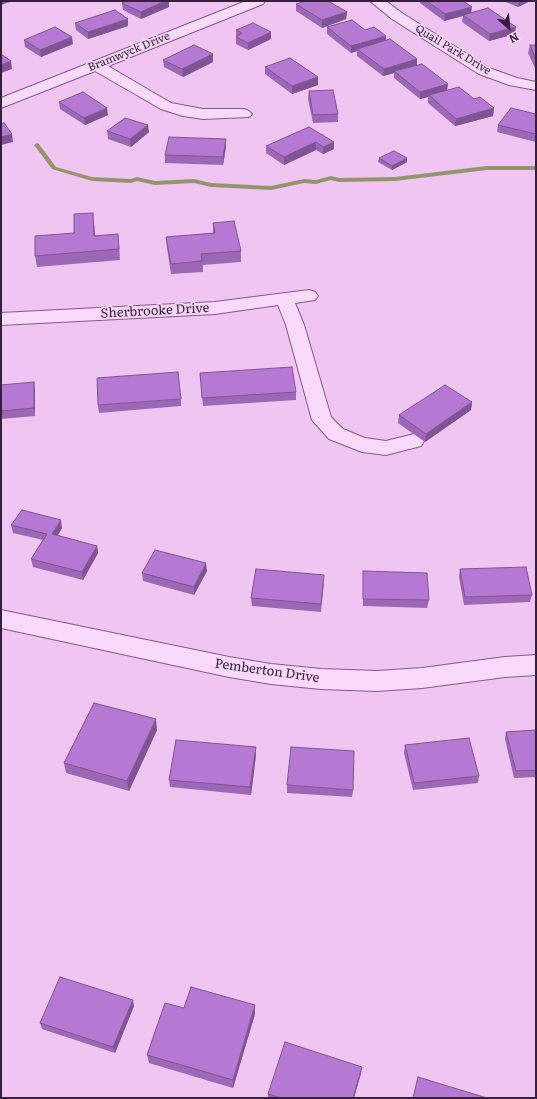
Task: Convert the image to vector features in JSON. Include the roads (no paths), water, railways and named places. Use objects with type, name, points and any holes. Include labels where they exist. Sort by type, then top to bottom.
[{"type":"street","name":"Bramwyck Drive","points":[[1,102],[258,1]]},
{"type":"street","name":"Quail Park Drive","points":[[377,1],[397,16],[484,71],[514,82],[536,86]]},
{"type":"street","points":[[96,65],[166,106],[183,111],[203,114],[244,114]]},
{"type":"street","name":"Sherbrooke Drive","points":[[1,319],[216,308],[309,296]]},
{"type":"street","points":[[285,300],[295,325],[322,420],[336,434],[362,445],[386,448],[414,441]]},
{"type":"street","name":"Pemberton Drive","points":[[1,620],[229,667],[271,674],[321,679],[377,681],[415,679],[505,667],[536,665]]},
{"type":"waterway","points":[[37,145],[54,168],[92,179],[131,181],[137,179],[155,183],[194,181],[211,185],[271,188],[304,181],[316,182],[331,178],[339,180],[395,179],[487,168],[536,168]]}]
